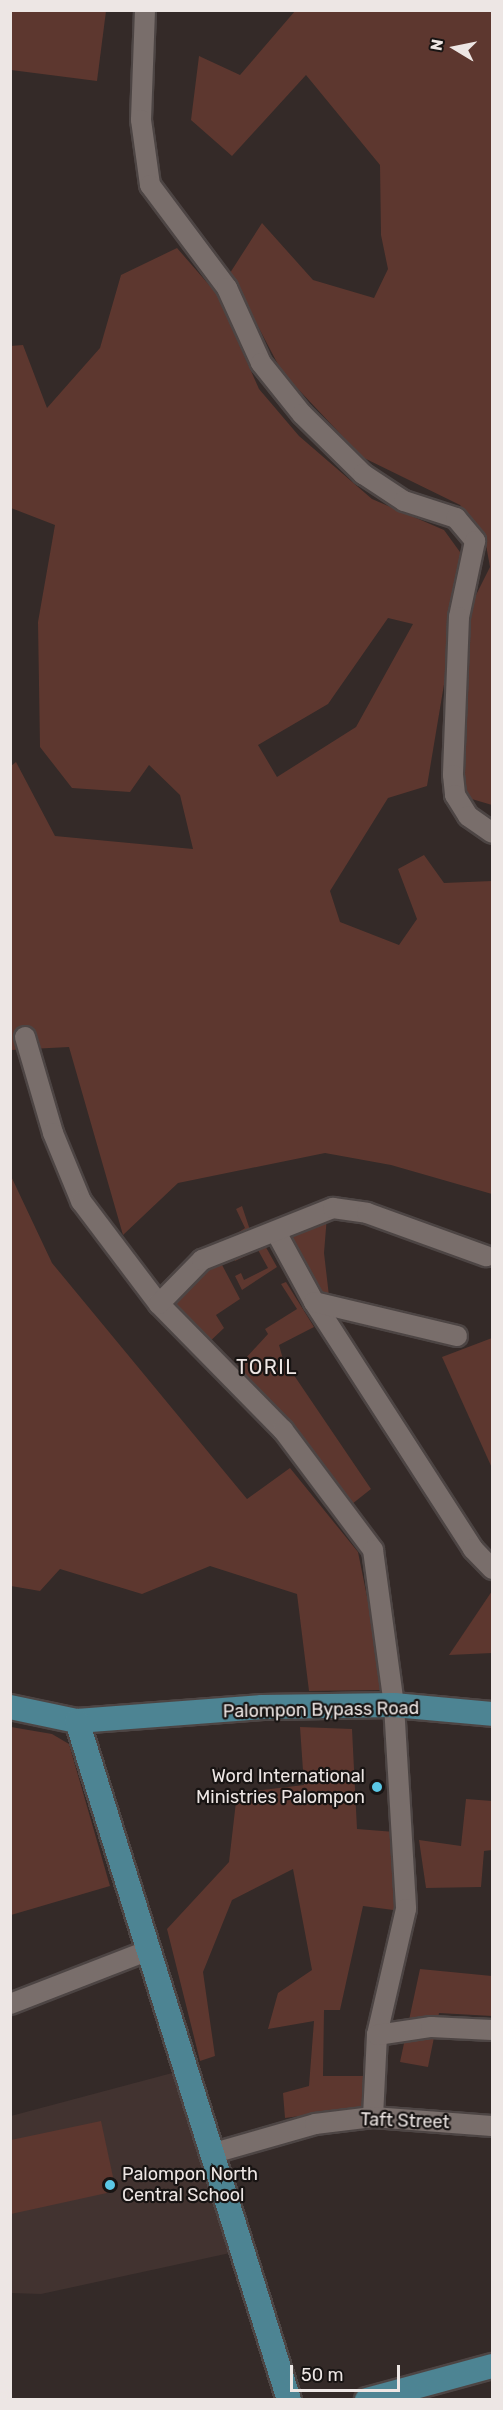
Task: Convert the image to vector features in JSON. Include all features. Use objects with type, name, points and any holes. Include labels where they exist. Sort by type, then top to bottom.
[{"type":"main road","name":"Palompon Bypass Road","points":[[10,1707],[77,1721],[262,1707],[394,1705],[492,1714]]},
{"type":"main road","points":[[77,1721],[214,2153],[289,2400]]},
{"type":"main road","points":[[367,2400],[492,2366]]},
{"type":"street","points":[[145,10],[141,120],[150,185],[227,288],[261,363],[302,414],[363,474],[404,501],[456,518],[475,540],[459,617],[453,775],[456,795],[468,816],[492,833]]},
{"type":"street","points":[[25,1037],[52,1133],[81,1201],[159,1304],[283,1430],[373,1550],[394,1705],[406,1909],[376,2035],[373,2117]]},
{"type":"street","points":[[159,1304],[202,1260],[259,1235],[277,1234],[333,1208],[367,1213],[486,1256]]},
{"type":"street","points":[[277,1234],[314,1302],[473,1548],[492,1569]]},
{"type":"street","points":[[314,1302],[457,1336]]},
{"type":"street","points":[[10,2004],[149,1950]]},
{"type":"street","points":[[376,2035],[430,2027],[492,2030]]},
{"type":"street","name":"Taft Street","points":[[214,2153],[315,2124],[373,2117],[492,2126]]},
{"type":"shaded area","points":[[11,10],[106,11],[97,81],[11,70]]},
{"type":"shaded area","points":[[295,11],[492,11],[492,805],[465,797],[458,731],[465,617],[490,567],[484,534],[460,505],[362,457],[282,372],[230,273],[262,223],[313,280],[374,298],[388,269],[381,235],[380,165],[306,75],[232,156],[191,120],[199,56],[240,75]]},
{"type":"shaded area","points":[[177,248],[217,294],[259,389],[299,436],[372,499],[444,530],[465,559],[427,786],[388,798],[330,891],[340,922],[399,945],[417,919],[398,869],[424,855],[444,883],[492,881],[492,1194],[391,1165],[325,1153],[178,1183],[123,1235],[69,1047],[11,1050],[11,766],[16,762],[55,836],[193,849],[180,795],[149,765],[130,792],[72,788],[40,747],[38,622],[55,525],[11,508],[10,346],[23,345],[47,408],[100,348],[121,275]],"holes":[[[388,618],[413,624],[356,727],[277,777],[258,745],[328,704]]]},
{"type":"shaded area","points":[[10,1174],[52,1263],[247,1499],[290,1468],[358,1552],[380,1661],[381,1690],[309,1691],[297,1594],[210,1566],[142,1594],[60,1569],[40,1591],[11,1586]]},
{"type":"shaded area","points":[[242,1206],[250,1230],[221,1244],[245,1228],[236,1209]]},
{"type":"shaded area","points":[[327,1216],[324,1253],[329,1296],[315,1294],[285,1239],[288,1231]]},
{"type":"shaded area","points":[[263,1242],[277,1267],[242,1290],[235,1276],[241,1273],[244,1280],[268,1268],[258,1250],[235,1261],[233,1255]]},
{"type":"shaded area","points":[[221,1263],[240,1299],[216,1315],[224,1328],[204,1347],[171,1308],[200,1272]]},
{"type":"shaded area","points":[[286,1282],[314,1327],[279,1345],[283,1359],[371,1489],[347,1508],[232,1373],[268,1334],[265,1329],[297,1309],[281,1284]]},
{"type":"shaded area","points":[[492,1338],[492,1468],[442,1357]]},
{"type":"shaded area","points":[[492,1591],[492,1653],[449,1655]]},
{"type":"shaded area","points":[[11,1727],[52,1734],[69,1744],[110,1886],[11,1915]]},
{"type":"shaded area","points":[[300,1727],[352,1729],[357,1829],[395,1832],[401,1911],[363,1906],[340,2010],[324,2010],[323,2076],[369,2076],[367,2107],[285,2118],[283,2093],[309,2086],[314,2021],[268,2029],[278,1993],[312,1970],[293,1869],[232,1900],[203,1972],[215,2056],[200,2061],[167,1929],[229,1862],[237,1793],[304,1785]]},
{"type":"shaded area","points":[[466,1799],[492,1801],[492,1850],[484,1851],[481,1887],[426,1888],[419,1840],[461,1846]]},
{"type":"shaded area","points":[[420,1969],[492,1976],[492,2016],[439,2013],[428,2067],[400,2062]]},
{"type":"shaded area","name":"Palompon North Central School","points":[[176,2072],[230,2253],[41,2294],[11,2293],[11,2116]]},
{"type":"shaded area","points":[[101,2121],[116,2191],[11,2214],[11,2140]]},
{"type":"place","name":"Word International Ministries Palompon","points":[[377,1787]]},
{"type":"place","name":"Palompon North Central School","points":[[110,2185]]},
{"type":"district","name":"TORIL","points":[[267,1367]]}]
